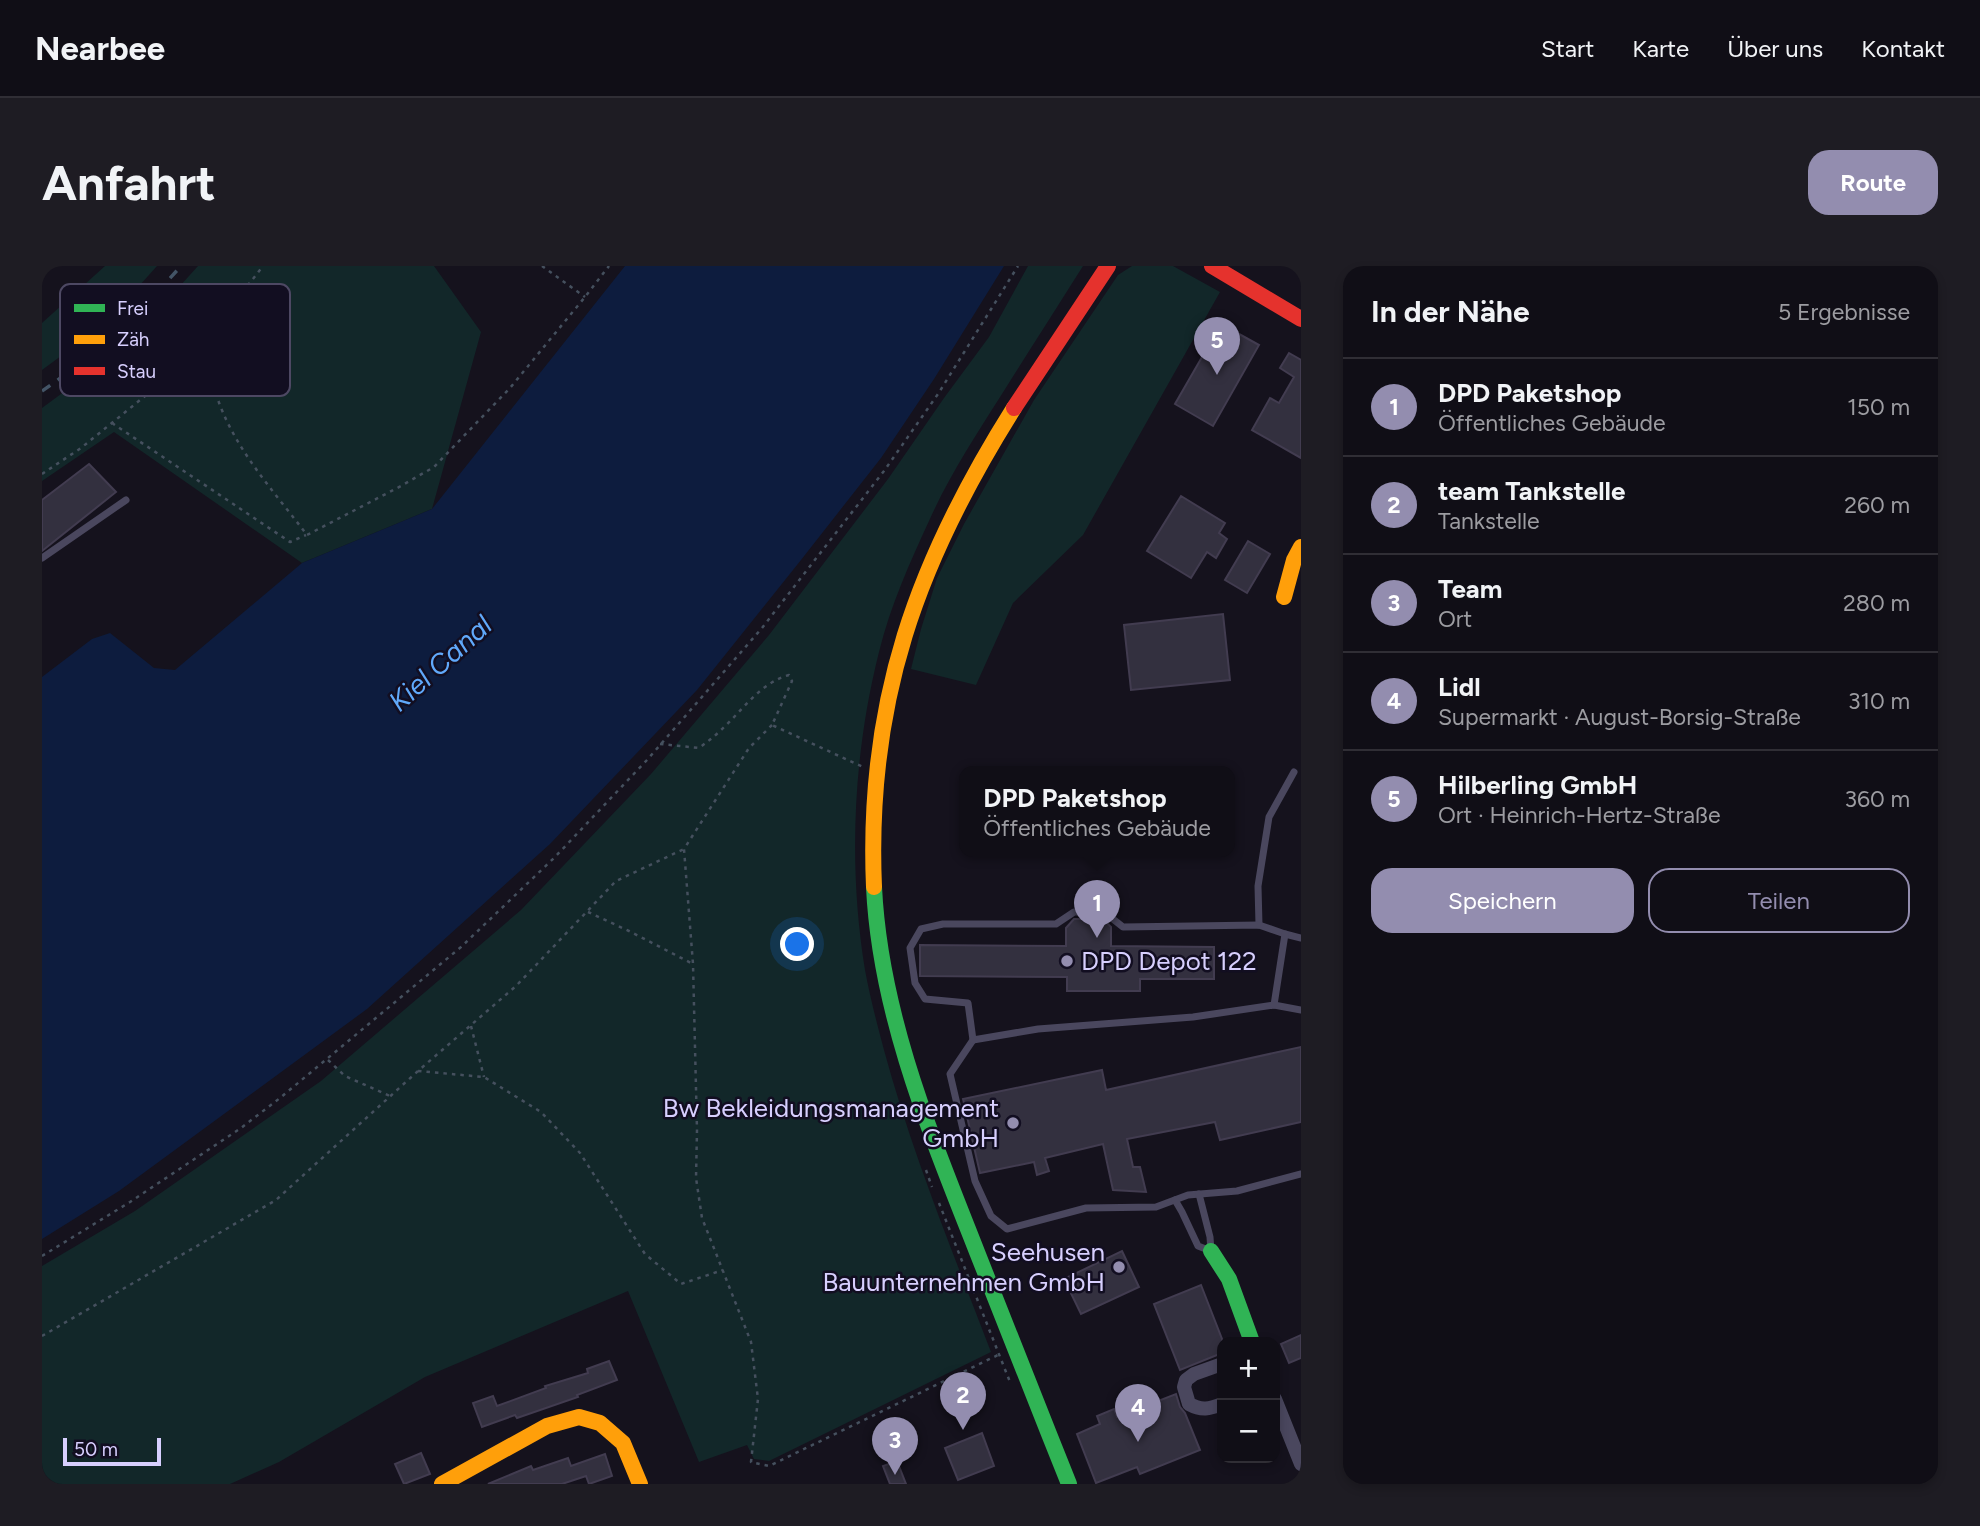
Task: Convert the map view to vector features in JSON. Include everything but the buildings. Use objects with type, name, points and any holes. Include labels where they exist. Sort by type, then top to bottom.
[{"type":"main road","points":[[1069,1484],[929,1132],[890,1001],[879,941],[873,881],[875,774],[886,703],[899,652],[918,594],[946,529],[979,466],[1108,266]]},
{"type":"main road","points":[[1212,266],[1301,319]]},
{"type":"main road","points":[[1284,597],[1294,560],[1301,547]]},
{"type":"main road","points":[[1211,1251],[1228,1279],[1250,1337]]},
{"type":"main road","points":[[442,1484],[547,1426],[579,1417],[600,1423],[623,1443],[640,1484]]},
{"type":"street","points":[[1217,1366],[1194,1374],[1186,1380],[1184,1387],[1189,1404],[1197,1409],[1217,1406]]},
{"type":"street","points":[[1275,1400],[1301,1464]]},
{"type":"lane","points":[[42,558],[126,500]]},
{"type":"lane","points":[[1259,925],[1258,886],[1269,817],[1294,772]]},
{"type":"lane","points":[[1301,938],[1259,925],[1123,927],[1104,912],[1074,912],[1056,924],[943,924],[921,929],[910,947],[915,982],[925,999],[968,1003],[973,1040],[950,1074],[975,1181],[991,1216],[1007,1229],[1086,1208],[1156,1207],[1188,1195],[1237,1191],[1301,1174]]},
{"type":"lane","points":[[1274,1005],[1285,934]]},
{"type":"lane","points":[[973,1040],[1038,1029],[1193,1017],[1274,1005],[1301,1010]]},
{"type":"lane","points":[[1175,1200],[1198,1246],[1211,1251],[1199,1194]]},
{"type":"path","points":[[249,284],[263,266]]},
{"type":"path","points":[[542,266],[586,297]]},
{"type":"path","points":[[112,423],[290,542],[434,467],[510,388],[609,266]]},
{"type":"path","points":[[42,1256],[130,1202],[241,1128],[328,1060],[461,947],[577,834],[647,760],[762,628],[884,471],[938,394],[1018,266]]},
{"type":"path","points":[[42,474],[80,448],[145,396]]},
{"type":"path","points":[[218,396],[232,431],[248,458],[307,535]]},
{"type":"path","points":[[42,1336],[276,1200],[516,986],[616,881],[684,849],[749,748],[772,725],[792,681],[789,675],[758,694],[721,731],[699,748],[660,744]]},
{"type":"path","points":[[772,725],[864,767],[865,760]]},
{"type":"path","points":[[684,849],[693,964],[697,1130],[695,1178],[702,1218],[751,1342],[758,1399],[751,1462],[769,1466],[998,1355]]},
{"type":"path","points":[[587,912],[629,930],[693,964]]},
{"type":"path","points":[[471,1025],[484,1077]]},
{"type":"path","points":[[328,1060],[345,1076],[390,1096]]},
{"type":"path","points":[[418,1071],[484,1077],[541,1112],[579,1153],[645,1254],[681,1284],[723,1270]]},
{"type":"path","points":[[923,1160],[927,1171]]},
{"type":"green space","points":[[105,266],[157,266],[140,284],[85,284]]},
{"type":"green space","points":[[198,266],[434,266],[481,332],[432,509],[302,563],[114,432],[42,481],[42,408],[60,394],[290,396],[290,284],[181,284]]},
{"type":"green space","points":[[1028,266],[1083,266],[954,472],[908,569],[884,635],[870,691],[863,730],[856,810],[856,890],[865,970],[876,1020],[920,1165],[991,1352],[769,1461],[754,1459],[747,1445],[699,1462],[628,1291],[425,1377],[279,1462],[230,1484],[42,1484],[42,1266],[135,1211],[321,1081],[521,910],[651,774],[769,635],[888,479],[989,337]]},
{"type":"green space","points":[[1132,266],[1173,266],[1220,292],[1083,535],[1013,603],[976,685],[911,669],[937,578],[964,524],[1034,400],[1118,275]]},
{"type":"green space","points":[[60,307],[60,357],[42,370],[42,323]]},
{"type":"water","name":"Kiel Canal","points":[[625,266],[1004,266],[881,458],[801,560],[697,690],[550,844],[367,1009],[119,1191],[42,1239],[42,677],[92,639],[110,633],[154,668],[175,670],[302,563],[432,509]]},
{"type":"railway","points":[[164,284],[181,266]]},
{"type":"railway","points":[[42,391],[60,378]]},
{"type":"traffic: fast","points":[[874,887],[886,981],[910,1073],[942,1163],[1069,1484]]},
{"type":"traffic: fast","points":[[1211,1251],[1229,1279],[1250,1337]]},
{"type":"traffic: slow","points":[[874,887],[874,820],[879,756],[889,695],[905,636],[925,578],[950,522],[1014,408]]},
{"type":"traffic: slow","points":[[1284,597],[1294,560],[1301,547]]},
{"type":"traffic: slow","points":[[442,1484],[547,1426],[579,1417],[600,1423],[623,1443],[640,1484]]},
{"type":"traffic: jam","points":[[1014,408],[1108,266]]},
{"type":"traffic: jam","points":[[1212,266],[1301,319]]},
{"type":"place","name":"Hilberling GmbH","points":[[1217,375]]},
{"type":"place","name":"DPD Paketshop","points":[[1097,938]]},
{"type":"place","name":"DPD Depot 122","points":[[1067,961]]},
{"type":"place","name":"Bw Bekleidungsmanagement GmbH","points":[[1013,1123]]},
{"type":"place","name":"Seehusen Bauunternehmen GmbH","points":[[1119,1267]]},
{"type":"place","name":"team Tankstelle","points":[[963,1430]]},
{"type":"place","name":"Lidl","points":[[1138,1442]]},
{"type":"place","name":"Team","points":[[895,1475]]}]
